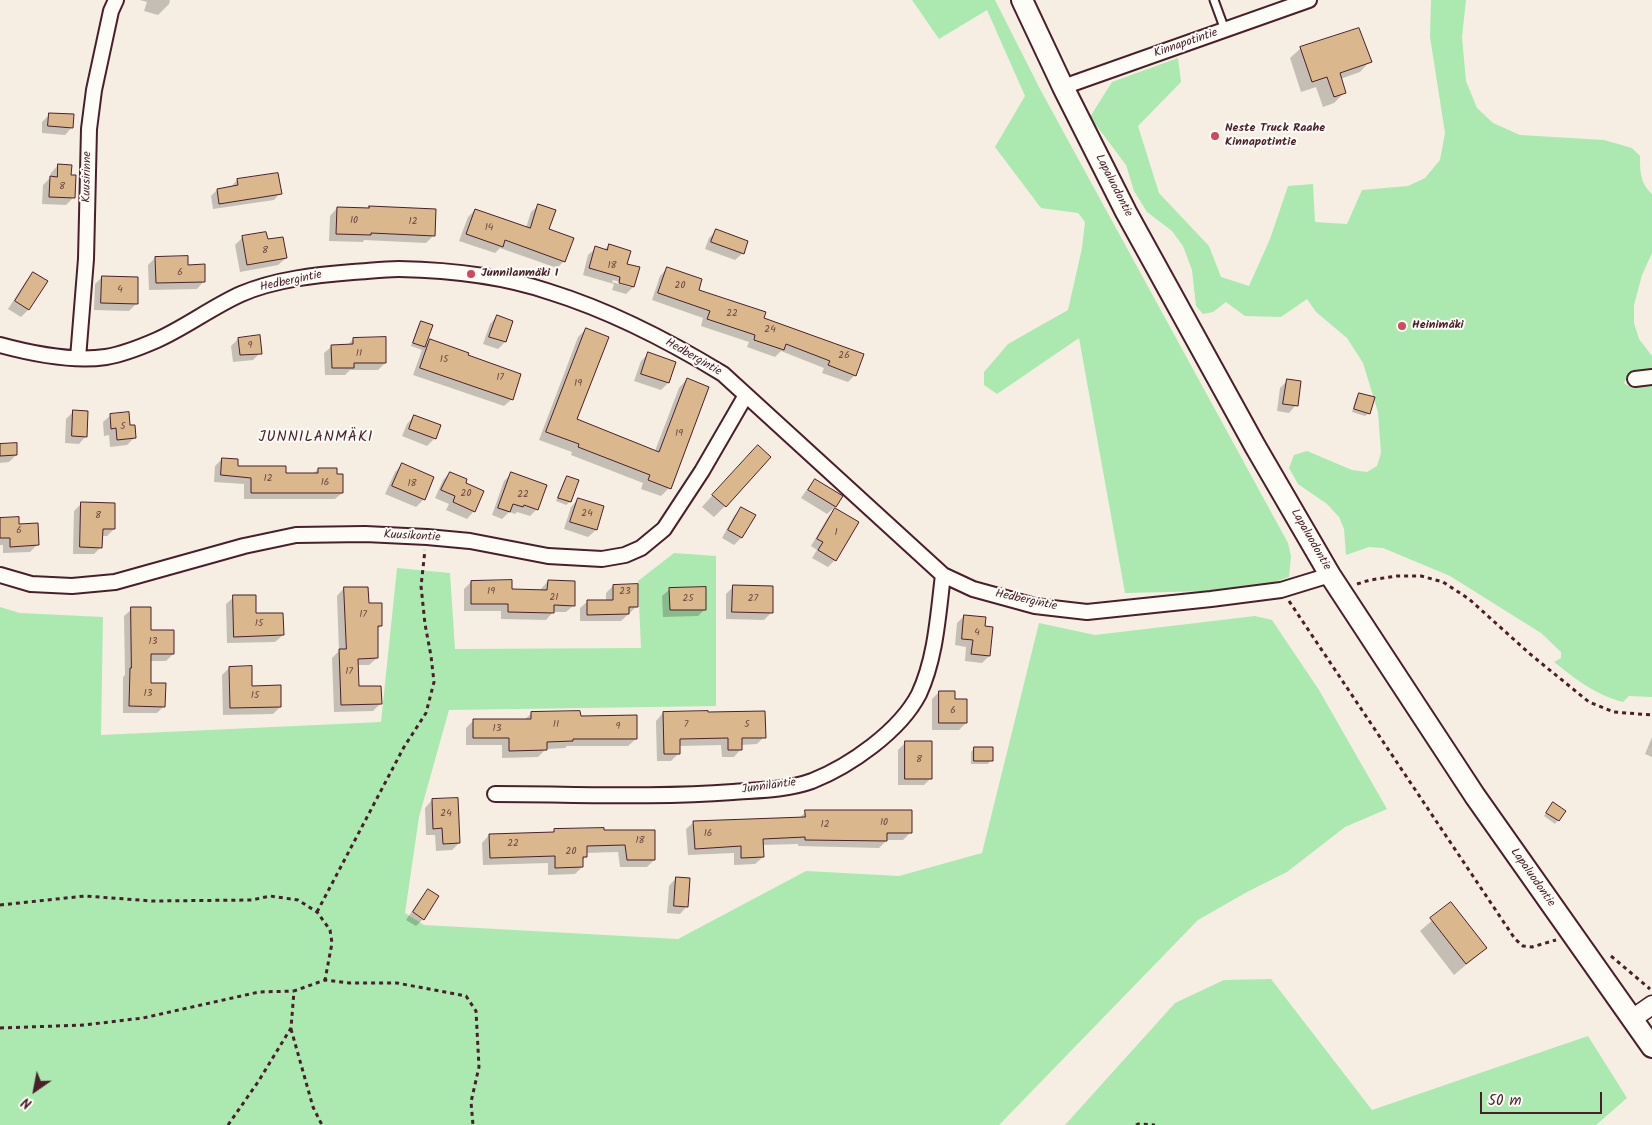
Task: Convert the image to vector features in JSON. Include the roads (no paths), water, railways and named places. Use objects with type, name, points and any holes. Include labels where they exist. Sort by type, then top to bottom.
[{"type":"main road","name":"Lapaluodontie","points":[[1022,0],[1063,87],[1126,212],[1216,377],[1335,582],[1475,796],[1652,1047]]},
{"type":"street","name":"Kuusirinne","points":[[78,358],[86,259],[89,129],[94,90],[110,11],[116,0]]},
{"type":"street","name":"Kinnapotintie","points":[[1063,87],[1226,31],[1309,0]]},
{"type":"street","name":"Hedbergintie","points":[[0,345],[48,355],[78,358],[105,357],[131,351],[158,340],[241,294],[266,286],[319,275],[398,269],[458,273],[495,278],[550,291],[634,324],[723,374],[943,576],[973,589],[1035,606],[1087,612],[1211,599],[1335,582]]},
{"type":"street","points":[[1635,379],[1652,377]]},
{"type":"street","name":"Kuusikontie","points":[[0,575],[31,584],[72,586],[115,582],[244,546],[296,535],[365,534],[427,537],[470,541],[548,556],[602,559],[625,555],[641,548],[664,529],[702,472],[746,395]]},
{"type":"street","name":"Junnilantie","points":[[495,794],[698,794],[778,789],[811,781],[844,764],[868,748],[891,730],[908,710],[918,694],[930,665],[943,576]]},
{"type":"street","points":[[1632,1019],[1652,1005]]},
{"type":"lane","points":[[1214,0],[1226,31]]},
{"type":"place","name":"Neste Truck Raahe Kinnapotintie","points":[[1215,136]]},
{"type":"place","name":"Junnilanmäki I","points":[[471,274]]},
{"type":"place","name":"Heinimäki","points":[[1402,326]]},
{"type":"district","name":"JUNNILANMÄKI","points":[[316,438]]}]
